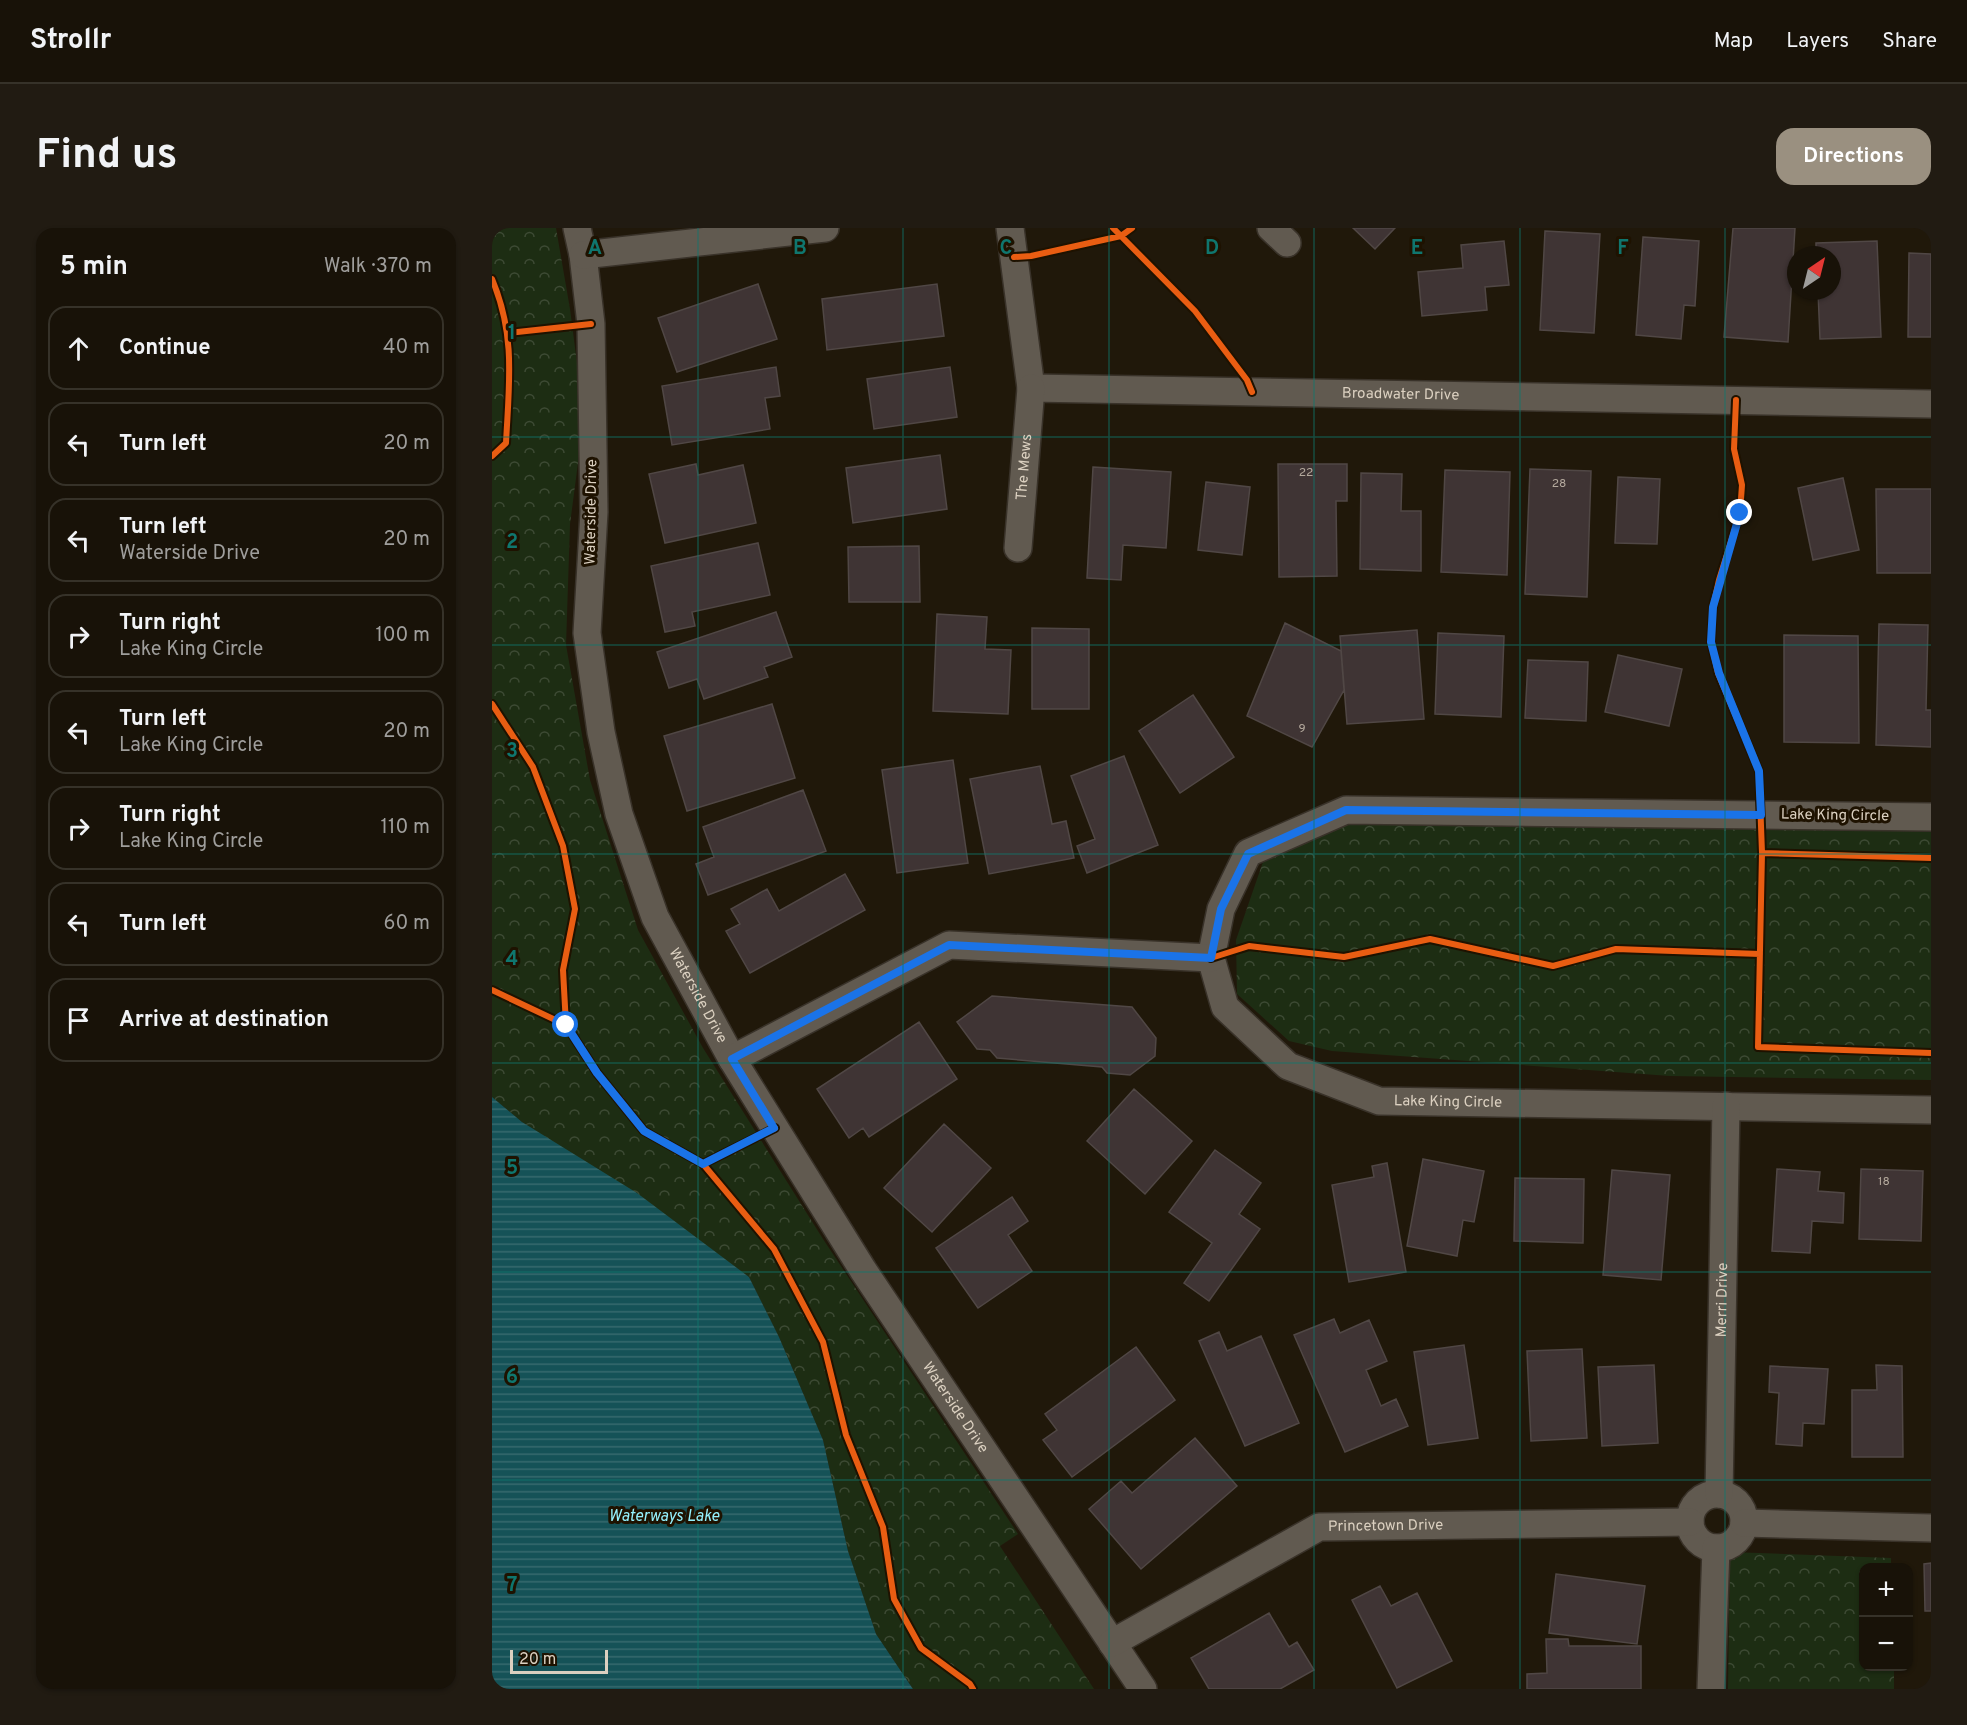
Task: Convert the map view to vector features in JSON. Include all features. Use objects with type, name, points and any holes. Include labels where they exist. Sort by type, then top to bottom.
[{"type":"street","name":"Waterside Drive","points":[[577,228],[583,255],[591,324],[594,512],[587,633],[601,732],[619,814],[654,917],[732,1059],[869,1279],[1143,1689]]},
{"type":"street","points":[[583,255],[825,228]]},
{"type":"street","points":[[1010,228],[1031,388]]},
{"type":"street","name":"Broadwater Drive","points":[[1031,388],[1931,404]]},
{"type":"street","name":"The Mews","points":[[1018,548],[1031,388]]},
{"type":"street","name":"Lake King Circle","points":[[1931,817],[1346,810],[1248,854],[1221,909],[1211,958],[1225,1007],[1288,1066],[1378,1101],[1931,1110]]},
{"type":"street","points":[[732,1059],[949,945],[1211,958]]},
{"type":"street","name":"Merri Drive","points":[[1719,1494],[1726,1106]]},
{"type":"street","points":[[1719,1494],[1734,1499],[1740,1506],[1744,1524],[1737,1540],[1729,1545],[1716,1548],[1703,1544],[1696,1538],[1690,1522],[1691,1513],[1700,1499],[1708,1495],[1719,1494]]},
{"type":"street","name":"Princetown Drive","points":[[1113,1642],[1319,1527],[1690,1522]]},
{"type":"street","points":[[1744,1524],[1931,1528]]},
{"type":"street","points":[[1711,1689],[1716,1548]]},
{"type":"green space","points":[[492,228],[556,228],[570,309],[584,417],[570,524],[566,645],[590,780],[638,930],[703,1048],[823,1239],[1018,1534],[1000,1546],[1094,1689],[913,1689],[876,1634],[848,1551],[823,1440],[779,1337],[749,1277],[522,1122],[492,1097]]},
{"type":"green space","points":[[1356,820],[1931,827],[1931,1080],[1670,1076],[1332,1051],[1289,1041],[1237,994],[1236,940],[1264,859]]},
{"type":"green space","points":[[1730,1552],[1891,1558],[1891,1563],[1859,1563],[1859,1671],[1894,1671],[1894,1689],[1728,1689]]},
{"type":"water","name":"Waterways Lake","points":[[492,1097],[522,1122],[637,1193],[749,1277],[779,1337],[823,1440],[848,1551],[876,1634],[913,1689],[492,1689]]},
{"type":"building","points":[[1353,228],[1395,228],[1375,249]]},
{"type":"building","points":[[1733,228],[1795,228],[1794,246],[1787,246],[1787,300],[1791,300],[1788,342],[1724,337]]},
{"type":"building","points":[[1545,231],[1600,234],[1594,333],[1540,330]]},
{"type":"building","points":[[1643,237],[1699,241],[1695,306],[1684,305],[1681,339],[1636,335]]},
{"type":"building","points":[[1504,241],[1509,285],[1485,287],[1487,310],[1422,316],[1418,272],[1463,268],[1461,245]]},
{"type":"building","points":[[1877,241],[1881,337],[1820,339],[1818,300],[1841,300],[1841,246],[1816,246],[1816,243]]},
{"type":"building","points":[[1909,253],[1931,254],[1931,337],[1908,337]]},
{"type":"building","points":[[758,284],[777,339],[677,372],[658,318]]},
{"type":"building","points":[[937,284],[944,336],[827,350],[822,299]]},
{"type":"building","points":[[776,367],[780,396],[765,398],[770,429],[672,445],[662,386]]},
{"type":"building","points":[[950,367],[957,417],[874,429],[867,379]]},
{"type":"building","points":[[940,455],[947,509],[853,523],[846,468]]},
{"type":"building","points":[[696,464],[698,475],[743,465],[756,523],[665,543],[649,474]]},
{"type":"building","points":[[1278,464],[1347,464],[1347,501],[1336,501],[1337,576],[1279,577]]},
{"type":"building","points":[[1093,467],[1171,472],[1166,548],[1123,545],[1121,580],[1087,578]]},
{"type":"building","points":[[1530,469],[1591,471],[1587,597],[1525,594]]},
{"type":"building","points":[[1445,470],[1510,472],[1507,575],[1441,572]]},
{"type":"building","points":[[1361,473],[1402,474],[1401,511],[1421,511],[1421,571],[1360,569]]},
{"type":"building","points":[[1618,477],[1660,479],[1657,544],[1615,543]]},
{"type":"building","points":[[1843,478],[1859,550],[1813,560],[1798,488]]},
{"type":"building","points":[[1206,482],[1250,487],[1242,555],[1198,550]]},
{"type":"building","points":[[1876,489],[1931,489],[1931,573],[1877,573]]},
{"type":"building","points":[[758,543],[770,595],[692,612],[695,626],[665,632],[651,566]]},
{"type":"building","points":[[919,546],[920,602],[849,602],[848,547]]},
{"type":"building","points":[[776,612],[792,657],[764,667],[768,677],[704,699],[697,679],[669,688],[657,652]]},
{"type":"building","points":[[937,614],[987,617],[985,649],[1011,650],[1008,714],[933,711]]},
{"type":"building","points":[[1285,623],[1341,651],[1344,690],[1312,747],[1247,716]]},
{"type":"building","points":[[1879,624],[1928,625],[1926,710],[1931,710],[1931,747],[1876,745]]},
{"type":"building","points":[[1032,628],[1089,629],[1089,709],[1032,709]]},
{"type":"building","points":[[1417,630],[1424,719],[1347,724],[1340,636]]},
{"type":"building","points":[[1438,633],[1504,636],[1501,717],[1435,714]]},
{"type":"building","points":[[1784,635],[1858,636],[1859,743],[1784,742]]},
{"type":"building","points":[[1618,655],[1682,669],[1669,726],[1605,712]]},
{"type":"building","points":[[1528,660],[1588,662],[1586,721],[1525,718]]},
{"type":"building","points":[[1193,695],[1234,757],[1180,793],[1139,731]]},
{"type":"building","points":[[772,704],[795,778],[687,811],[664,736]]},
{"type":"building","points":[[1124,756],[1158,845],[1087,873],[1077,846],[1095,839],[1071,776]]},
{"type":"building","points":[[953,760],[968,863],[897,873],[882,770]]},
{"type":"building","points":[[1040,766],[1052,824],[1066,821],[1074,858],[989,874],[970,779]]},
{"type":"building","points":[[803,790],[826,851],[708,895],[696,864],[714,857],[703,827]]},
{"type":"building","points":[[845,874],[865,910],[750,973],[726,931],[740,924],[731,909],[767,889],[779,911]]},
{"type":"building","points":[[992,996],[1132,1007],[1156,1038],[1155,1056],[1130,1075],[1107,1073],[1102,1067],[997,1058],[990,1050],[977,1049],[957,1022]]},
{"type":"building","points":[[919,1022],[957,1079],[869,1137],[863,1128],[849,1138],[817,1089]]},
{"type":"building","points":[[1134,1089],[1192,1141],[1145,1194],[1087,1141]]},
{"type":"building","points":[[944,1124],[991,1168],[932,1232],[884,1188]]},
{"type":"building","points":[[1215,1150],[1261,1183],[1239,1214],[1260,1229],[1209,1301],[1184,1283],[1212,1243],[1169,1212]]},
{"type":"building","points":[[1423,1159],[1484,1171],[1474,1222],[1463,1220],[1457,1256],[1407,1246]]},
{"type":"building","points":[[1387,1163],[1406,1272],[1349,1282],[1332,1185],[1374,1177],[1372,1166]]},
{"type":"building","points":[[1777,1169],[1820,1172],[1818,1191],[1844,1193],[1843,1223],[1812,1221],[1810,1253],[1772,1251]]},
{"type":"building","points":[[1861,1169],[1923,1171],[1921,1241],[1859,1239]]},
{"type":"building","points":[[1612,1170],[1670,1175],[1661,1280],[1603,1275]]},
{"type":"building","points":[[1515,1178],[1584,1179],[1583,1243],[1514,1241]]},
{"type":"building","points":[[1012,1197],[1028,1221],[1008,1235],[1032,1271],[978,1308],[936,1248]]},
{"type":"building","points":[[1334,1319],[1340,1333],[1369,1320],[1387,1361],[1366,1370],[1381,1406],[1396,1399],[1408,1426],[1345,1452],[1294,1335]]},
{"type":"building","points":[[1219,1332],[1227,1351],[1261,1336],[1299,1423],[1245,1446],[1199,1341]]},
{"type":"building","points":[[1464,1345],[1478,1438],[1428,1445],[1414,1352]]},
{"type":"building","points":[[1136,1347],[1175,1400],[1072,1477],[1043,1440],[1057,1430],[1045,1414]]},
{"type":"building","points":[[1582,1349],[1587,1438],[1531,1441],[1527,1351]]},
{"type":"building","points":[[1654,1365],[1658,1443],[1602,1446],[1598,1367]]},
{"type":"building","points":[[1876,1365],[1902,1366],[1903,1457],[1852,1457],[1852,1390],[1877,1390]]},
{"type":"building","points":[[1770,1366],[1828,1369],[1824,1424],[1803,1423],[1802,1446],[1776,1444],[1779,1393],[1769,1392]]},
{"type":"building","points":[[1195,1438],[1237,1486],[1141,1569],[1089,1509],[1121,1481],[1132,1493]]},
{"type":"building","points":[[1931,1563],[1931,1611],[1925,1611],[1924,1564]]},
{"type":"building","points":[[1556,1574],[1645,1586],[1637,1644],[1549,1633]]},
{"type":"building","points":[[1380,1586],[1391,1606],[1417,1593],[1452,1661],[1397,1688],[1352,1600]]},
{"type":"building","points":[[1269,1613],[1289,1647],[1297,1642],[1314,1670],[1280,1689],[1209,1689],[1191,1658]]},
{"type":"building","points":[[1546,1639],[1568,1639],[1569,1646],[1641,1646],[1641,1689],[1527,1689],[1527,1674],[1547,1673]]},
{"type":"cycle path","points":[[1113,228],[1195,311],[1247,380],[1252,392]]},
{"type":"cycle path","points":[[1014,257],[1031,256],[1121,236],[1132,228]]},
{"type":"cycle path","points":[[492,279],[505,320],[509,360],[506,443],[492,456]]},
{"type":"cycle path","points":[[508,333],[591,324]]},
{"type":"cycle path","points":[[1736,400],[1734,449],[1742,485],[1740,513],[1719,580],[1713,607],[1711,642],[1718,673],[1759,771],[1762,853]]},
{"type":"cycle path","points":[[492,704],[533,767],[563,846],[575,909],[563,970],[566,1025]]},
{"type":"cycle path","points":[[1931,858],[1762,853],[1758,1047],[1931,1053]]},
{"type":"cycle path","points":[[1211,958],[1249,946],[1344,957],[1430,939],[1553,966],[1616,949],[1760,954]]},
{"type":"cycle path","points":[[492,990],[566,1025],[597,1073],[644,1131],[703,1164],[774,1249],[823,1342],[846,1435],[883,1527],[894,1599],[921,1648],[970,1684],[973,1689]]},
{"type":"cycle path","points":[[703,1164],[775,1128]]},
{"type":"route","points":[[566,1025],[597,1073],[644,1131],[703,1164],[774,1128],[732,1059],[949,945],[1211,958],[1221,909],[1248,854],[1346,810],[1761,815],[1759,771],[1719,673],[1711,642],[1713,607],[1719,580],[1740,513]]}]
